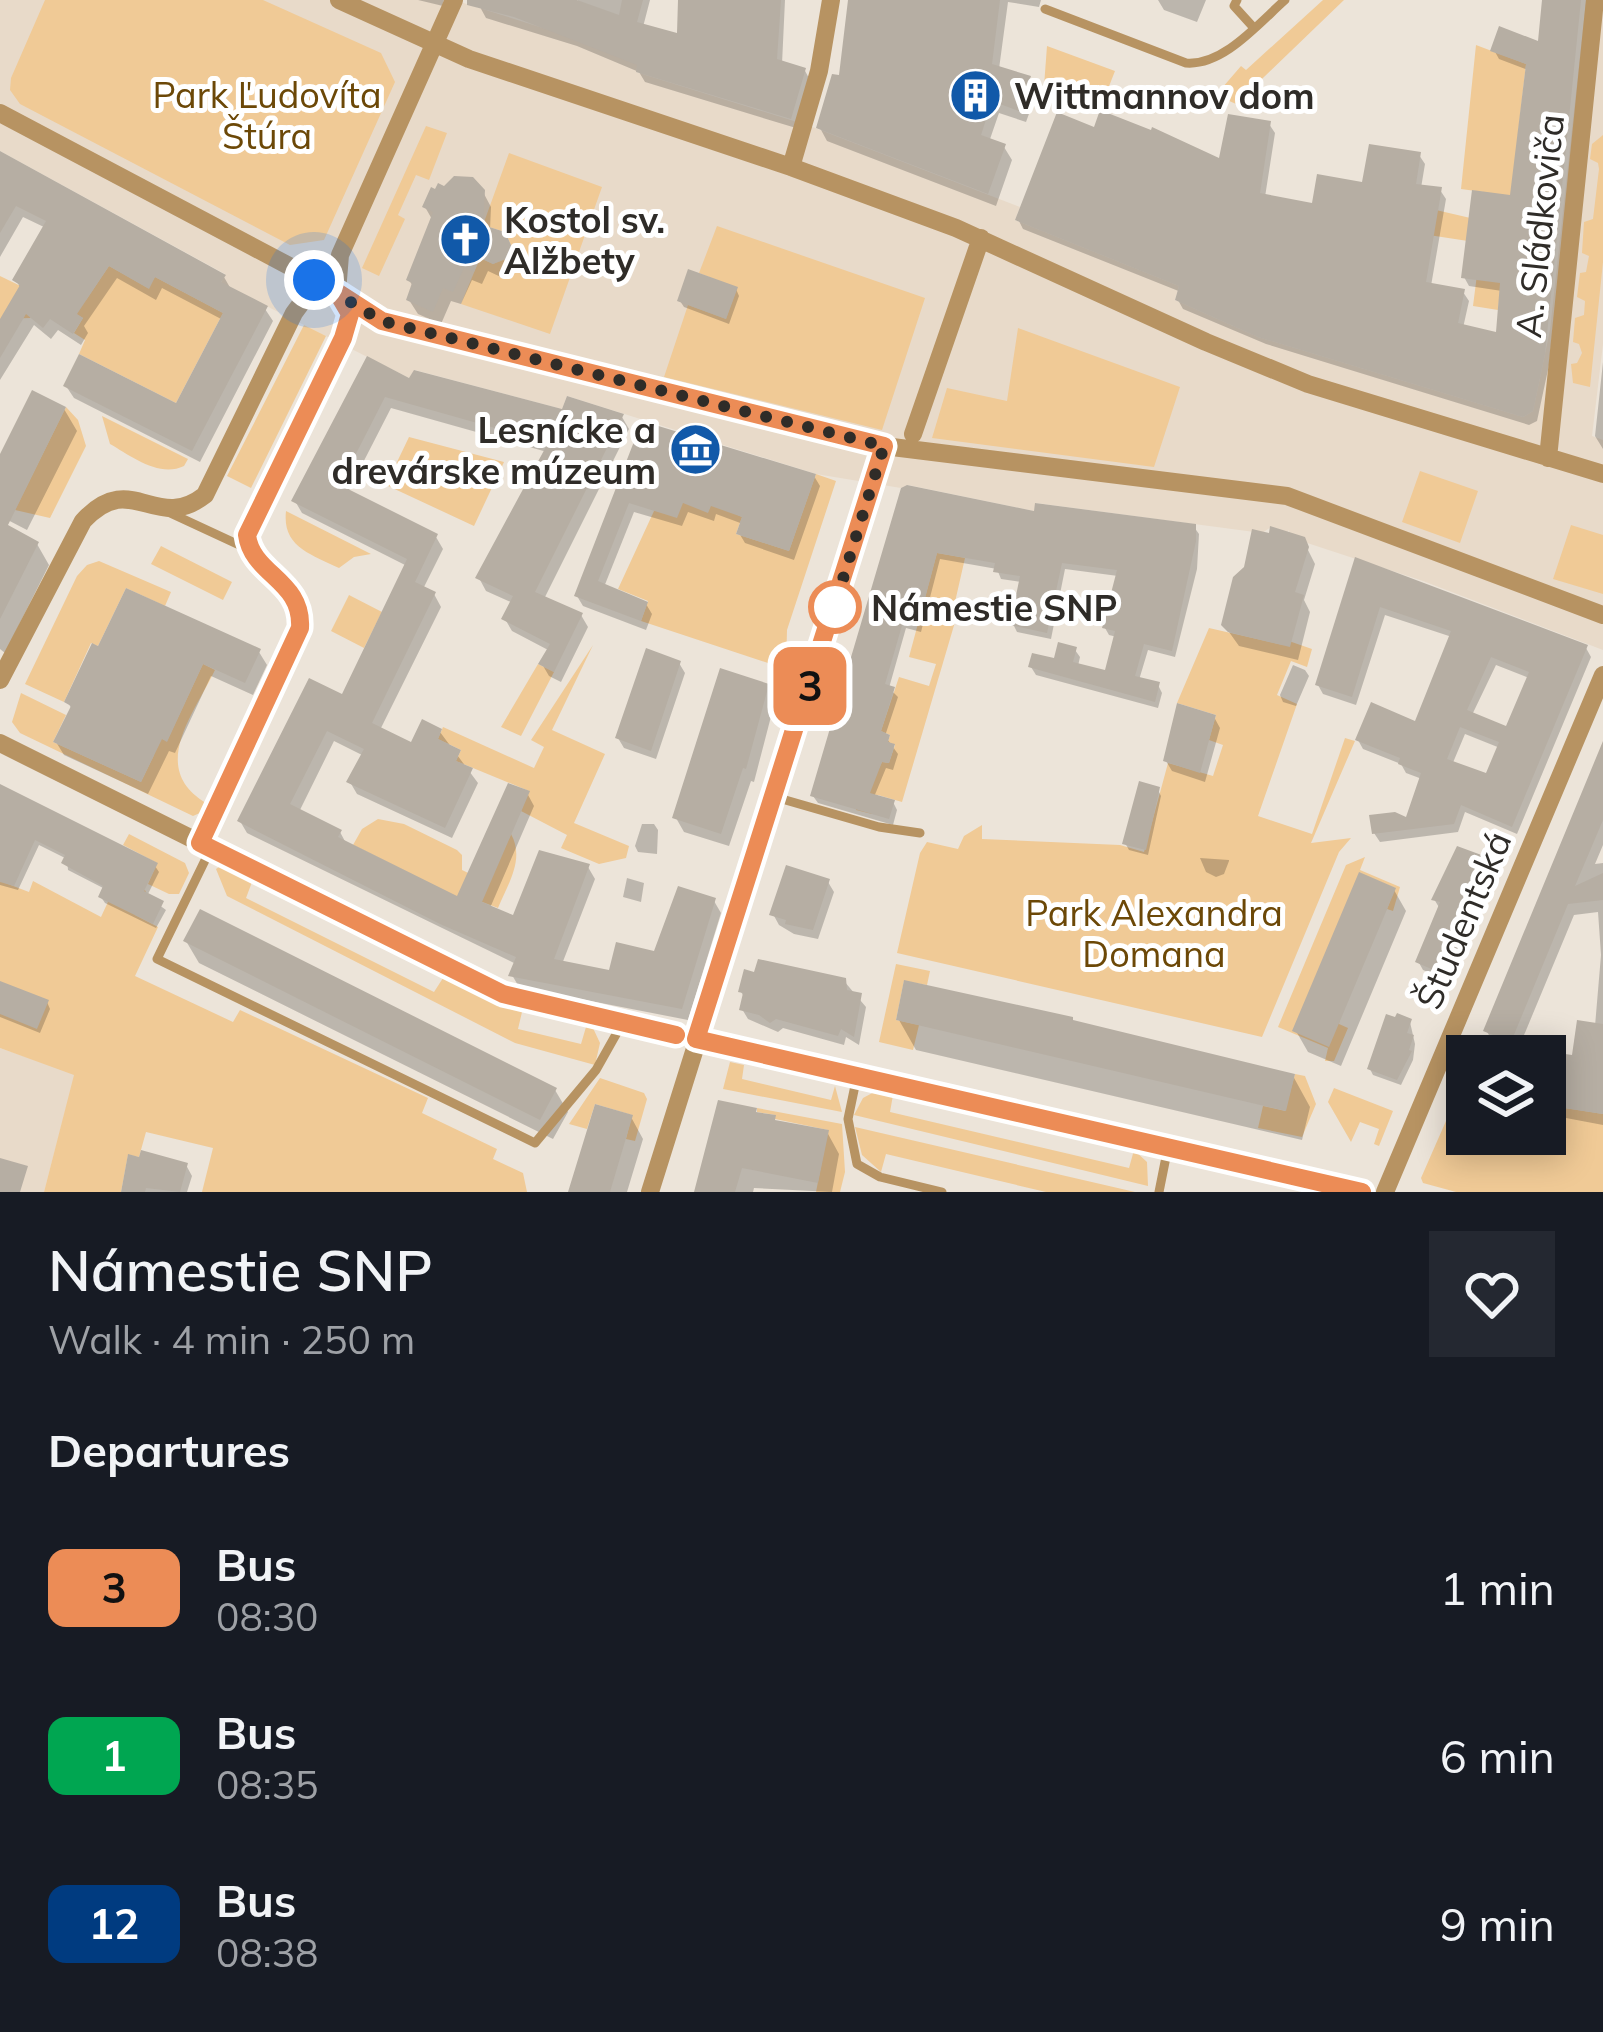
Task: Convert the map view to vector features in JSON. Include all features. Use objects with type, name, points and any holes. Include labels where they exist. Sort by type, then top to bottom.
[{"type":"street","points":[[339,0],[469,58],[791,167],[981,238],[1308,384],[1603,474]]},
{"type":"street","points":[[206,846],[300,628],[296,598],[250,550],[248,529],[343,338],[350,314],[337,292],[340,255],[454,0]]},
{"type":"street","points":[[791,167],[819,71],[831,0]]},
{"type":"street","name":"A. Sládkoviča","points":[[1548,458],[1595,0]]},
{"type":"street","points":[[0,113],[337,292],[382,321],[884,446],[1287,496],[1603,615]]},
{"type":"street","points":[[914,434],[981,238]]},
{"type":"street","points":[[0,680],[89,515],[123,498],[167,512],[188,507],[205,495],[294,313],[308,294],[337,292]]},
{"type":"street","points":[[650,1192],[884,446]]},
{"type":"street","name":"Študentská","points":[[1385,1192],[1603,675]]},
{"type":"street","points":[[0,743],[503,994],[1362,1192]]},
{"type":"lane","points":[[1237,0],[1234,6],[1254,28]]},
{"type":"lane","points":[[1045,9],[1186,63],[1201,64],[1216,58],[1285,0]]},
{"type":"lane","points":[[167,512],[250,550]]},
{"type":"lane","points":[[775,797],[878,827],[920,833]]},
{"type":"lane","points":[[206,846],[157,959],[536,1143],[596,1070],[622,1022]]},
{"type":"lane","points":[[857,1076],[848,1118],[857,1164],[880,1177],[942,1192]]},
{"type":"lane","points":[[1160,1192],[1168,1147]]},
{"type":"shaded area","points":[[0,0],[454,0],[639,58],[636,72],[810,126],[1020,207],[1015,220],[1179,286],[1175,300],[1258,337],[1523,417],[1533,411],[1550,330],[1586,0],[1603,0],[1603,344],[1592,436],[1603,440],[1603,650],[1423,581],[1289,537],[1289,530],[1285,536],[1271,527],[1262,533],[1036,503],[1034,511],[908,485],[901,488],[816,474],[567,396],[562,409],[415,370],[409,378],[221,283],[225,274],[0,151]]},
{"type":"shaded area","points":[[0,1048],[75,1074],[44,1192],[0,1192]]},
{"type":"green space","name":"Park Ľudovíta Štúra","points":[[45,0],[263,0],[381,53],[395,82],[324,240],[290,245],[20,104],[10,90],[11,78]]},
{"type":"green space","points":[[1323,0],[1344,0],[1236,104],[1216,95],[1241,66],[1246,70]]},
{"type":"green space","points":[[1476,45],[1526,64],[1498,310],[1473,306],[1481,243],[1409,232],[1436,210],[1479,220],[1483,192],[1461,189]]},
{"type":"green space","points":[[1047,46],[1115,71],[1104,99],[1097,97],[1093,106],[1044,86]]},
{"type":"green space","points":[[426,126],[447,133],[429,180],[416,175],[398,215],[405,219],[379,276],[362,268]]},
{"type":"green space","points":[[1603,135],[1603,262],[1590,387],[1573,383],[1571,364],[1582,353],[1573,342],[1575,318],[1584,315],[1585,301],[1577,297],[1580,273],[1586,272],[1589,256],[1582,253],[1584,222],[1593,219],[1599,169],[1590,159],[1592,144]]},
{"type":"green space","points":[[509,153],[602,187],[550,334],[461,304],[480,258],[493,264],[508,258],[512,247],[505,232],[483,225]]},
{"type":"green space","points":[[717,226],[925,298],[882,430],[664,377],[688,305],[726,319],[737,288],[699,273]]},
{"type":"green space","points":[[109,266],[148,288],[155,277],[223,313],[176,403],[79,354],[85,340],[74,333],[83,318],[59,304],[40,302],[30,318],[0,319],[0,276],[33,292],[86,300]]},
{"type":"green space","points":[[304,325],[326,336],[251,488],[227,476]]},
{"type":"green space","points":[[1018,328],[1180,387],[1154,467],[932,438],[947,388],[1007,401]]},
{"type":"green space","points":[[66,407],[78,420],[86,446],[50,518],[15,510]]},
{"type":"green space","points":[[102,416],[188,459],[184,466],[165,469],[136,459],[110,444]]},
{"type":"green space","points":[[409,437],[504,462],[474,526],[386,485]]},
{"type":"green space","points":[[1420,471],[1478,491],[1460,543],[1402,522]]},
{"type":"green space","points":[[816,474],[836,481],[787,630],[786,669],[641,621],[648,601],[618,589],[654,511],[687,491],[742,517],[736,534],[789,551]]},
{"type":"green space","points":[[286,511],[371,554],[354,557],[339,568],[318,558],[294,541]]},
{"type":"green space","points":[[1571,525],[1603,535],[1603,594],[1553,579]]},
{"type":"green space","points":[[161,546],[232,582],[223,600],[151,564]]},
{"type":"green space","points":[[937,553],[965,558],[955,602],[960,605],[902,802],[878,795],[872,814],[856,810],[870,765],[879,768],[882,762],[889,763],[895,745],[881,731],[899,677],[929,686],[936,664],[909,657]]},
{"type":"green space","points":[[99,561],[171,592],[165,606],[126,588],[98,646],[91,643],[64,702],[25,684],[77,576]]},
{"type":"green space","points":[[349,595],[382,612],[364,648],[331,631]]},
{"type":"green space","name":"Park Alexandra Domana","points":[[1209,628],[1283,645],[1286,640],[1312,649],[1307,667],[1291,661],[1277,695],[1297,704],[1258,816],[1312,834],[1345,738],[1355,741],[1311,843],[1351,838],[1339,852],[1262,1037],[897,953],[920,853],[927,842],[958,849],[964,836],[982,825],[982,839],[1120,845],[1144,852],[1168,763],[1213,776],[1223,745],[1209,740],[1216,715],[1177,703]]},
{"type":"green space","points":[[593,645],[552,730],[605,754],[574,823],[629,846],[626,858],[599,864],[561,848],[567,835],[521,811],[529,791],[456,761],[461,750],[438,739],[443,727],[534,768],[544,747],[531,740]]},
{"type":"green space","points":[[203,664],[215,670],[188,722],[178,757],[180,774],[189,789],[206,803],[193,816],[20,733],[12,722],[21,693],[66,715],[53,742],[141,782],[154,755],[117,719],[167,741]]},
{"type":"green space","points":[[538,664],[554,672],[521,736],[501,727]]},
{"type":"green space","points":[[378,819],[404,824],[457,850],[462,855],[462,870],[489,883],[511,834],[516,862],[498,908],[480,901],[477,907],[353,845],[362,829]]},
{"type":"green space","points":[[129,834],[185,863],[189,873],[179,894],[148,884],[157,863],[123,845]]},
{"type":"green space","points":[[1365,857],[1360,870],[1400,887],[1393,911],[1387,909],[1395,888],[1359,873],[1339,1024],[1348,1028],[1334,1061],[1325,1061],[1328,1048],[1278,1027],[1346,865]]},
{"type":"green space","points":[[233,867],[252,882],[246,898],[434,992],[443,978],[522,1012],[518,1029],[581,1044],[586,1027],[593,1028],[600,1043],[595,1065],[515,1043],[227,896],[216,869]]},
{"type":"green space","points":[[119,878],[146,891],[135,915],[158,927],[135,976],[233,1022],[240,1010],[428,1098],[422,1113],[497,1149],[493,1159],[523,1173],[527,1192],[202,1192],[213,1148],[146,1132],[139,1157],[128,1155],[121,1192],[44,1192],[74,1075],[0,1048],[0,881],[29,892],[33,881],[101,917]]},
{"type":"green space","points":[[896,964],[930,971],[927,985],[904,981],[896,1020],[919,1025],[913,1050],[879,1042]]},
{"type":"green space","points":[[730,1062],[744,1065],[742,1079],[831,1100],[835,1086],[842,1112],[723,1089]]},
{"type":"green space","points":[[1295,1074],[1305,1076],[1316,1104],[1302,1137],[1258,1128],[1263,1106],[1285,1111]]},
{"type":"green space","points":[[600,1078],[644,1093],[647,1099],[635,1141],[626,1139],[632,1115],[595,1104],[587,1129],[569,1124]]},
{"type":"green space","points":[[1334,1088],[1393,1111],[1379,1146],[1374,1144],[1379,1129],[1360,1122],[1351,1142],[1328,1102]]},
{"type":"green space","points":[[876,1091],[893,1095],[890,1112],[1129,1168],[1134,1150],[1147,1162],[1148,1186],[854,1115],[863,1098]]},
{"type":"green space","points":[[757,1108],[842,1124],[845,1172],[840,1192],[816,1192],[828,1130],[775,1119]]},
{"type":"green space","points":[[1566,1108],[1603,1114],[1603,1192],[1456,1192],[1423,1183],[1421,1178],[1446,1121],[1446,1155],[1566,1155]]},
{"type":"green space","points":[[855,1127],[1135,1192],[1046,1192],[886,1154],[881,1172],[862,1155]]},
{"type":"building","points":[[467,0],[577,0],[619,15],[622,0],[643,0],[637,22],[677,33],[678,0],[781,0],[777,59],[806,68],[791,119],[636,72],[637,65],[514,17],[467,5]]},
{"type":"building","points":[[848,0],[1000,0],[992,64],[1031,76],[1019,111],[992,101],[981,135],[1006,144],[988,194],[816,128],[832,74],[839,75]]},
{"type":"building","points":[[1542,0],[1581,0],[1545,354],[1533,411],[1523,417],[1258,337],[1175,300],[1179,286],[1015,220],[1057,112],[1094,127],[1100,110],[1152,127],[1219,158],[1228,114],[1271,121],[1260,193],[1312,203],[1317,174],[1362,182],[1369,144],[1421,152],[1416,184],[1442,187],[1426,282],[1465,289],[1458,323],[1496,332],[1500,283],[1461,278],[1472,190],[1510,195],[1526,64],[1490,51],[1499,26],[1538,41]]},
{"type":"building","points":[[0,151],[226,275],[221,282],[268,306],[192,451],[63,386],[79,354],[176,403],[223,313],[155,277],[149,289],[109,266],[77,314],[83,318],[73,334],[50,319],[43,328],[26,314],[0,358],[0,319],[20,285],[12,280],[46,221],[16,206],[0,233]]},
{"type":"building","name":"Kostol sv. Alžbety","points":[[454,176],[473,177],[485,190],[483,225],[505,232],[512,247],[508,258],[493,264],[480,258],[474,272],[464,268],[453,292],[443,288],[433,312],[406,300],[412,283],[406,280],[433,212],[422,207],[431,187],[444,186]]},
{"type":"building","points":[[688,269],[738,287],[726,319],[677,301]]},
{"type":"building","points":[[367,356],[409,378],[414,370],[562,409],[567,396],[624,414],[535,592],[583,613],[554,672],[538,664],[550,644],[501,619],[513,596],[475,578],[548,443],[385,397],[340,485],[438,534],[415,582],[436,592],[372,723],[411,742],[422,719],[442,729],[438,739],[461,750],[456,761],[473,768],[445,828],[346,782],[364,749],[327,731],[290,804],[342,830],[338,837],[457,896],[508,783],[530,791],[482,902],[513,915],[539,850],[590,864],[554,959],[609,970],[616,942],[654,951],[678,886],[716,898],[682,1009],[508,976],[516,957],[440,924],[237,821],[309,678],[342,694],[407,559],[291,501]]},
{"type":"building","points":[[32,390],[66,407],[8,525],[39,542],[0,619],[0,454]]},
{"type":"building","points":[[642,421],[816,474],[789,551],[736,534],[742,517],[711,506],[708,513],[683,503],[677,518],[629,503],[598,581],[648,602],[641,621],[574,596]]},
{"type":"building","points":[[907,485],[1034,511],[1035,503],[1196,524],[1196,541],[1172,651],[1144,644],[1135,676],[1160,682],[1155,702],[1028,667],[1032,653],[1054,658],[1058,642],[1077,647],[1073,662],[1105,670],[1115,631],[1102,628],[1117,570],[1062,563],[1047,633],[1010,625],[1020,576],[993,572],[995,563],[937,553],[918,625],[903,622],[885,684],[895,687],[881,731],[895,744],[870,793],[895,800],[889,819],[810,796],[901,488]]},
{"type":"building","points":[[1270,526],[1305,537],[1309,547],[1295,592],[1304,595],[1290,647],[1228,632],[1221,625],[1233,577],[1244,567],[1252,529],[1269,533]]},
{"type":"building","points":[[1355,557],[1588,645],[1512,827],[1461,805],[1454,824],[1372,834],[1369,815],[1395,812],[1406,817],[1421,773],[1398,764],[1400,758],[1355,740],[1371,702],[1415,721],[1451,631],[1380,607],[1352,697],[1315,685]],"holes":[[[1491,657],[1529,672],[1506,726],[1467,710]],[[1460,727],[1499,742],[1486,773],[1447,759]]]},
{"type":"building","points":[[126,588],[261,649],[245,683],[203,664],[167,742],[162,739],[141,782],[53,742],[71,706],[64,702]]},
{"type":"building","points":[[646,648],[681,661],[651,751],[615,738]]},
{"type":"building","points":[[720,668],[769,684],[746,769],[721,834],[672,818]]},
{"type":"building","points":[[1177,703],[1216,715],[1200,773],[1163,761]]},
{"type":"building","points":[[1603,741],[1603,820],[1575,886],[1603,873],[1603,900],[1568,904],[1514,1035],[1483,1031]]},
{"type":"building","points":[[1139,781],[1160,787],[1146,850],[1122,844]]},
{"type":"building","points":[[0,784],[158,863],[144,891],[164,901],[153,924],[98,897],[103,886],[61,863],[65,855],[35,840],[14,886],[0,882]]},
{"type":"building","points":[[1457,846],[1495,860],[1448,976],[1415,962],[1440,902],[1431,900]]},
{"type":"building","points":[[786,865],[830,879],[813,930],[769,915]]},
{"type":"building","points":[[1359,872],[1396,888],[1329,1047],[1292,1031]]},
{"type":"building","points":[[200,909],[557,1088],[540,1120],[183,941]]},
{"type":"building","points":[[758,959],[846,978],[847,990],[862,993],[854,1037],[841,1029],[838,1036],[776,1019],[770,1023],[739,1010],[744,969],[754,972]]},
{"type":"building","points":[[904,980],[1295,1074],[1286,1111],[896,1020]]},
{"type":"building","points":[[0,981],[49,1000],[37,1029],[0,1014]]},
{"type":"building","points":[[1397,1013],[1412,1019],[1407,1033],[1414,1035],[1412,1051],[1397,1080],[1367,1069],[1386,1014],[1395,1017]]},
{"type":"building","points":[[1577,1020],[1603,1024],[1603,1114],[1566,1108],[1566,1054],[1572,1055]]},
{"type":"building","points":[[718,1100],[757,1108],[756,1112],[776,1115],[775,1120],[829,1130],[818,1183],[742,1168],[735,1192],[694,1192]]},
{"type":"building","points":[[595,1104],[633,1115],[610,1192],[568,1192]]},
{"type":"building","points":[[141,1150],[188,1163],[180,1192],[146,1188],[145,1192],[121,1192],[128,1154],[139,1157]]},
{"type":"building","points":[[0,1158],[28,1166],[20,1192],[0,1192]]},
{"type":"bus line","name":"3","points":[[676,1035],[503,994],[200,843],[300,628],[296,598],[250,550],[247,535],[343,338],[350,314],[337,292],[382,321],[884,446],[696,1039],[1362,1192]]},
{"type":"place","name":"Wittmannov dom","points":[[975,95]]},
{"type":"place","name":"Kostol sv. Alžbety","points":[[465,240]]},
{"type":"place","name":"Lesnícke a drevárske múzeum","points":[[695,450]]},
{"type":"place","name":"Námestie SNP","points":[[835,607]]},
{"type":"route","points":[[314,280],[382,321],[884,446],[830,621],[835,607]]}]
